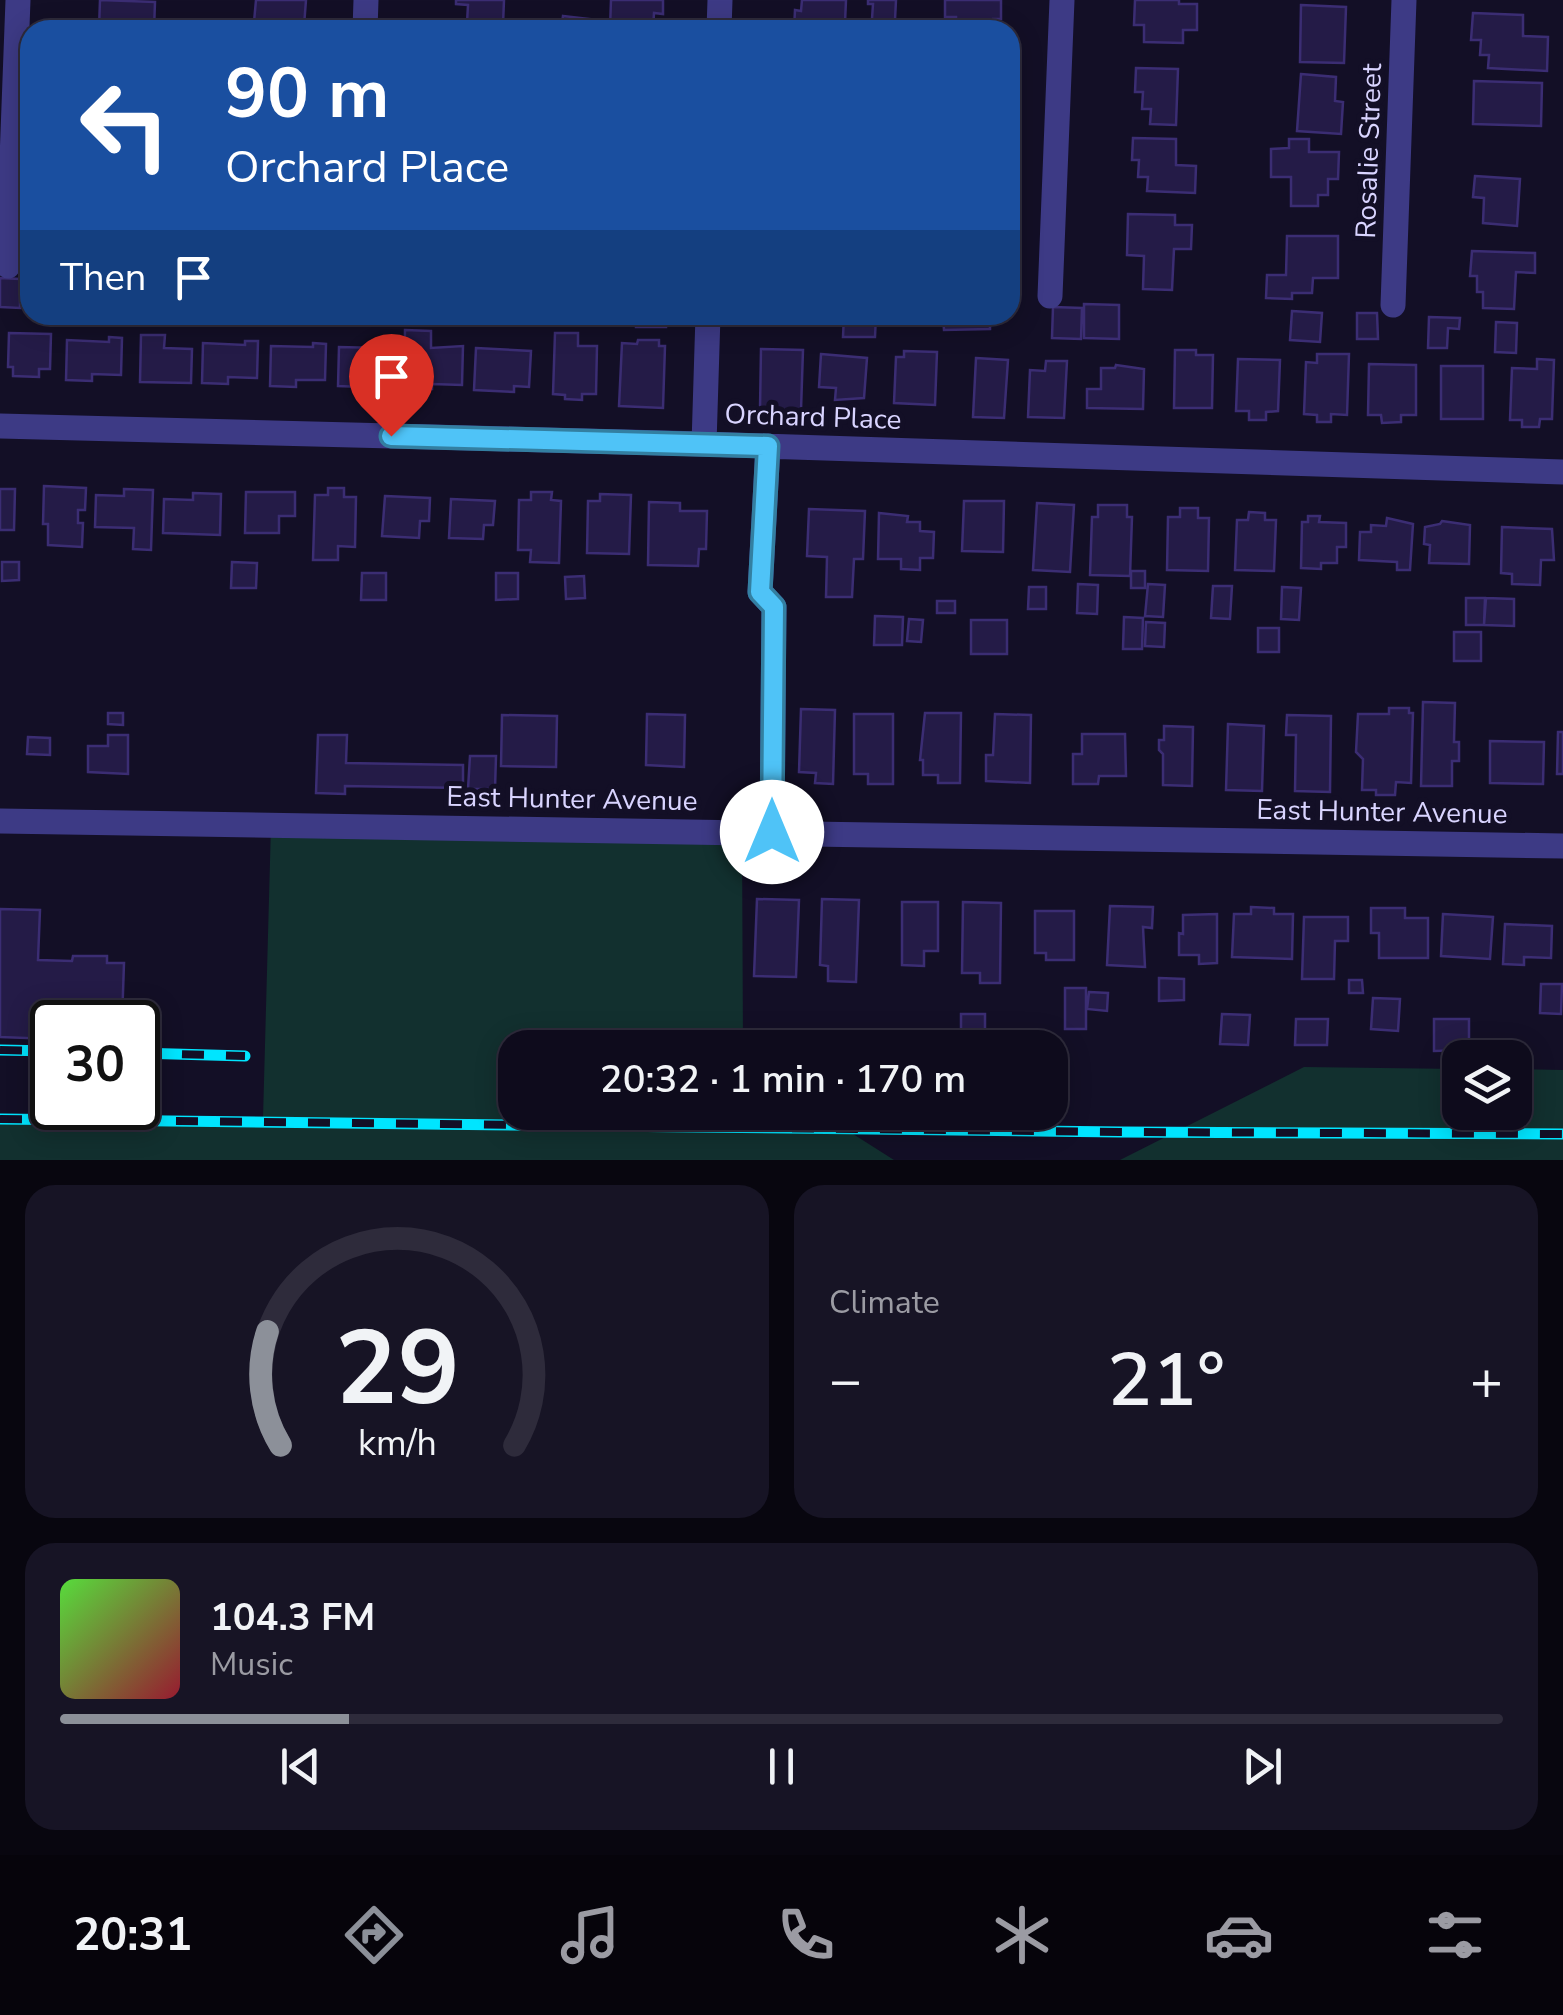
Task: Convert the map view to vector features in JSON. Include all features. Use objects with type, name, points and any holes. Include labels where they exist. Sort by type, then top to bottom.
[{"type":"street","points":[[8,266],[18,0]]},
{"type":"street","points":[[1050,296],[1062,0]]},
{"type":"street","name":"Rosalie Street","points":[[1393,305],[1404,0]]},
{"type":"street","points":[[704,444],[708,325]]},
{"type":"street","name":"Orchard Place","points":[[0,426],[1563,472]]},
{"type":"street","points":[[768,446],[760,592],[774,607],[772,832]]},
{"type":"street","name":"East Hunter Avenue","points":[[0,821],[1563,846]]},
{"type":"green space","points":[[271,825],[742,832],[743,1030],[498,1030],[498,1130],[847,1130],[894,1160],[0,1160],[0,1121],[30,1121],[30,1130],[160,1130],[160,1119],[263,1118]]},
{"type":"green space","points":[[1304,1067],[1442,1069],[1442,1130],[1532,1130],[1532,1069],[1563,1070],[1563,1160],[1120,1160]]},
{"type":"building","points":[[100,0],[155,2],[154,20],[99,20]]},
{"type":"building","points":[[256,0],[306,0],[304,20],[254,20]]},
{"type":"building","points":[[456,0],[504,0],[503,20],[467,20],[468,5],[456,4]]},
{"type":"building","points":[[611,0],[663,0],[663,14],[654,13],[654,20],[610,20]]},
{"type":"building","points":[[802,0],[846,0],[845,20],[794,20],[795,10],[801,11]]},
{"type":"building","points":[[868,0],[896,0],[895,20],[872,19],[873,4],[868,4]]},
{"type":"building","points":[[945,0],[1001,0],[1001,19],[945,17]]},
{"type":"building","points":[[1135,0],[1197,4],[1197,30],[1183,30],[1183,43],[1144,42],[1144,25],[1134,25]]},
{"type":"building","points":[[1301,5],[1346,7],[1344,63],[1300,62]]},
{"type":"building","points":[[1473,13],[1523,15],[1523,36],[1548,37],[1547,71],[1488,68],[1489,55],[1480,55],[1481,40],[1471,40]]},
{"type":"building","points":[[563,16],[590,19],[590,20],[562,20]]},
{"type":"building","points":[[1136,68],[1178,69],[1176,125],[1150,124],[1151,109],[1142,109],[1143,92],[1135,92]]},
{"type":"building","points":[[1301,74],[1336,77],[1335,101],[1343,102],[1341,134],[1297,131]]},
{"type":"building","points":[[1474,81],[1542,83],[1541,126],[1473,124]]},
{"type":"building","points":[[1133,138],[1176,139],[1176,165],[1196,166],[1195,193],[1147,191],[1148,177],[1138,177],[1139,160],[1132,160]]},
{"type":"building","points":[[1289,139],[1309,139],[1309,152],[1339,152],[1338,179],[1328,179],[1328,195],[1318,195],[1318,206],[1291,206],[1291,177],[1271,177],[1271,149],[1289,148]]},
{"type":"building","points":[[1475,176],[1520,179],[1517,226],[1483,223],[1484,198],[1473,197]]},
{"type":"building","points":[[1128,214],[1175,215],[1175,225],[1192,225],[1191,249],[1174,249],[1172,290],[1143,289],[1144,256],[1127,255]]},
{"type":"building","points":[[1287,236],[1338,236],[1338,278],[1313,278],[1312,293],[1292,293],[1292,299],[1266,298],[1267,275],[1286,275]]},
{"type":"building","points":[[1472,251],[1535,253],[1535,273],[1516,272],[1514,309],[1483,308],[1477,276],[1470,276]]},
{"type":"building","points":[[0,278],[20,279],[20,308],[0,307]]},
{"type":"building","points":[[1084,304],[1119,305],[1119,339],[1084,338]]},
{"type":"building","points":[[1053,307],[1082,308],[1081,339],[1052,338]]},
{"type":"building","points":[[1292,311],[1322,313],[1320,342],[1290,340]]},
{"type":"building","points":[[1357,313],[1377,313],[1378,339],[1357,339]]},
{"type":"building","points":[[1429,317],[1460,318],[1459,329],[1448,328],[1447,348],[1428,348]]},
{"type":"building","points":[[1496,322],[1517,323],[1516,353],[1495,352]]},
{"type":"building","points":[[844,325],[876,325],[875,337],[843,337]]},
{"type":"building","points":[[944,325],[990,325],[990,329],[944,330]]},
{"type":"building","points":[[405,330],[431,331],[431,348],[463,346],[462,385],[432,384],[432,389],[404,389]]},
{"type":"building","points":[[9,333],[51,334],[50,369],[39,369],[39,377],[13,376],[13,367],[8,367]]},
{"type":"building","points":[[555,333],[578,333],[578,346],[597,346],[596,394],[582,394],[582,400],[553,394]]},
{"type":"building","points":[[141,335],[165,335],[164,348],[192,349],[191,383],[140,382]]},
{"type":"building","points":[[109,337],[122,338],[121,375],[92,374],[92,381],[66,380],[67,340],[109,342]]},
{"type":"building","points":[[638,340],[659,340],[659,346],[665,346],[663,408],[619,406],[622,343],[637,344]]},
{"type":"building","points":[[245,341],[258,341],[257,378],[228,377],[228,384],[202,383],[203,343],[245,345]]},
{"type":"building","points":[[313,343],[326,344],[325,380],[296,380],[296,387],[270,386],[271,346],[313,347]]},
{"type":"building","points":[[381,343],[394,344],[393,381],[364,380],[363,387],[338,386],[339,347],[380,348]]},
{"type":"building","points":[[476,348],[531,351],[529,387],[514,386],[514,392],[474,390]]},
{"type":"building","points":[[761,349],[803,350],[801,410],[760,409]]},
{"type":"building","points":[[1175,350],[1213,355],[1212,408],[1174,408]]},
{"type":"building","points":[[904,351],[937,352],[935,405],[894,403],[896,357],[904,357]]},
{"type":"building","points":[[821,354],[867,358],[864,398],[835,400],[836,388],[819,387]]},
{"type":"building","points":[[1317,354],[1349,354],[1347,415],[1331,414],[1331,422],[1317,422],[1317,415],[1304,414],[1306,362],[1317,363]]},
{"type":"building","points":[[976,358],[1008,360],[1004,418],[973,417]]},
{"type":"building","points":[[1238,359],[1280,360],[1278,411],[1266,412],[1266,420],[1249,420],[1249,411],[1236,411]]},
{"type":"building","points":[[1537,359],[1554,360],[1552,419],[1540,419],[1539,427],[1522,427],[1522,420],[1510,420],[1512,368],[1537,369]]},
{"type":"building","points":[[1046,361],[1067,361],[1064,418],[1028,417],[1030,370],[1045,371]]},
{"type":"building","points":[[1369,364],[1416,365],[1416,415],[1401,415],[1401,422],[1382,423],[1381,415],[1368,415]]},
{"type":"building","points":[[1116,365],[1144,369],[1143,409],[1087,408],[1087,389],[1101,389],[1101,368]]},
{"type":"building","points":[[1441,366],[1483,366],[1483,419],[1441,419]]},
{"type":"building","points":[[44,486],[86,488],[85,510],[78,510],[78,523],[83,523],[82,547],[48,545],[48,524],[43,524]]},
{"type":"building","points":[[328,488],[344,488],[344,497],[356,497],[355,547],[338,546],[338,560],[313,560],[315,495],[328,495]]},
{"type":"building","points":[[0,489],[15,489],[14,530],[0,530]]},
{"type":"building","points":[[124,489],[153,490],[151,550],[133,549],[134,528],[95,527],[96,495],[124,496]]},
{"type":"building","points":[[246,492],[295,492],[295,516],[279,516],[279,533],[245,533]]},
{"type":"building","points":[[531,492],[552,492],[551,500],[561,501],[559,563],[530,562],[531,550],[518,550],[519,500],[531,500]]},
{"type":"building","points":[[193,493],[221,494],[220,535],[163,533],[164,499],[193,500]]},
{"type":"building","points":[[600,494],[631,495],[629,554],[587,553],[588,501],[600,501]]},
{"type":"building","points":[[385,496],[430,498],[429,521],[420,521],[419,538],[382,536]]},
{"type":"building","points":[[451,499],[495,501],[493,525],[484,525],[483,539],[449,538]]},
{"type":"building","points":[[964,501],[1004,501],[1003,552],[962,551]]},
{"type":"building","points":[[649,502],[680,503],[680,511],[707,511],[706,549],[699,549],[698,566],[648,565]]},
{"type":"building","points":[[1037,503],[1074,505],[1070,572],[1033,570]]},
{"type":"building","points":[[1098,505],[1127,505],[1127,517],[1132,517],[1130,576],[1090,575],[1092,517],[1098,517]]},
{"type":"building","points":[[1180,508],[1198,508],[1198,518],[1209,518],[1208,571],[1167,570],[1168,517],[1180,517]]},
{"type":"building","points":[[809,509],[865,511],[863,559],[854,559],[852,597],[826,597],[827,557],[807,556]]},
{"type":"building","points":[[1249,512],[1265,513],[1265,520],[1276,520],[1274,571],[1235,570],[1237,520],[1248,520]]},
{"type":"building","points":[[879,513],[908,516],[907,522],[920,522],[920,531],[934,532],[933,558],[920,558],[920,570],[901,569],[901,559],[878,559]]},
{"type":"building","points":[[1308,516],[1320,516],[1319,522],[1346,523],[1346,547],[1337,547],[1337,563],[1321,563],[1321,569],[1301,568],[1302,522],[1308,522]]},
{"type":"building","points":[[1387,518],[1413,524],[1410,570],[1397,570],[1397,562],[1359,560],[1360,532],[1371,532],[1371,525],[1386,526]]},
{"type":"building","points":[[1442,521],[1470,525],[1469,564],[1429,563],[1425,527]]},
{"type":"building","points":[[1502,527],[1552,529],[1554,560],[1541,560],[1540,585],[1512,584],[1512,574],[1501,573]]},
{"type":"building","points":[[2,562],[19,562],[19,580],[2,581]]},
{"type":"building","points":[[232,562],[257,563],[256,588],[231,588]]},
{"type":"building","points":[[1131,571],[1145,571],[1145,588],[1131,588]]},
{"type":"building","points":[[362,573],[386,573],[386,600],[361,600]]},
{"type":"building","points":[[496,573],[518,573],[518,599],[496,600]]},
{"type":"building","points":[[584,576],[585,598],[566,599],[565,577]]},
{"type":"building","points":[[1078,584],[1098,585],[1097,614],[1077,613]]},
{"type":"building","points":[[1148,584],[1165,585],[1163,617],[1145,616]]},
{"type":"building","points":[[1213,586],[1232,586],[1230,619],[1211,618]]},
{"type":"building","points":[[1029,587],[1046,587],[1046,609],[1028,609]]},
{"type":"building","points":[[1282,587],[1301,588],[1299,620],[1281,619]]},
{"type":"building","points":[[1466,598],[1485,598],[1484,625],[1466,625]]},
{"type":"building","points":[[1486,598],[1514,599],[1514,626],[1484,625]]},
{"type":"building","points":[[937,601],[955,601],[955,613],[937,613]]},
{"type":"building","points":[[875,616],[903,617],[902,645],[874,645]]},
{"type":"building","points":[[1124,617],[1143,618],[1142,649],[1123,649]]},
{"type":"building","points":[[909,619],[923,620],[921,642],[907,641]]},
{"type":"building","points":[[971,620],[1007,620],[1007,654],[971,654]]},
{"type":"building","points":[[1146,622],[1165,623],[1164,647],[1145,646]]},
{"type":"building","points":[[1258,628],[1279,628],[1279,652],[1258,652]]},
{"type":"building","points":[[1454,632],[1481,632],[1481,661],[1454,661]]},
{"type":"building","points":[[1423,702],[1455,703],[1454,742],[1459,742],[1459,761],[1452,761],[1452,786],[1421,786]]},
{"type":"building","points":[[1389,708],[1409,708],[1409,713],[1413,713],[1411,783],[1396,782],[1395,795],[1376,795],[1376,790],[1362,790],[1363,759],[1356,752],[1358,714],[1389,714]]},
{"type":"building","points":[[801,709],[835,710],[833,784],[815,783],[816,773],[799,772]]},
{"type":"building","points":[[108,713],[123,713],[123,725],[108,724]]},
{"type":"building","points":[[925,713],[961,713],[960,783],[938,783],[938,775],[923,775],[920,760]]},
{"type":"building","points":[[647,714],[685,715],[684,767],[646,765]]},
{"type":"building","points":[[854,714],[893,714],[893,784],[868,784],[868,774],[854,774]]},
{"type":"building","points":[[995,714],[1031,715],[1030,783],[986,781],[986,755],[993,755]]},
{"type":"building","points":[[502,715],[557,716],[556,767],[501,766]]},
{"type":"building","points":[[1287,715],[1331,716],[1330,792],[1295,791],[1296,735],[1286,735]]},
{"type":"building","points":[[1228,724],[1264,726],[1262,791],[1226,790]]},
{"type":"building","points":[[1164,726],[1193,727],[1192,786],[1163,785],[1159,740],[1164,740]]},
{"type":"building","points":[[1558,732],[1563,732],[1563,774],[1557,774]]},
{"type":"building","points":[[1082,734],[1125,734],[1126,776],[1099,776],[1098,784],[1073,784],[1073,754],[1082,754]]},
{"type":"building","points":[[108,735],[128,735],[128,774],[88,772],[88,746],[108,746]]},
{"type":"building","points":[[318,735],[347,735],[346,763],[463,765],[463,788],[345,786],[345,794],[316,793]]},
{"type":"building","points":[[28,737],[50,738],[50,755],[27,754]]},
{"type":"building","points":[[1490,741],[1544,742],[1543,784],[1490,783]]},
{"type":"building","points":[[470,756],[496,756],[495,789],[468,789]]},
{"type":"building","points":[[757,899],[799,900],[796,977],[754,976]]},
{"type":"building","points":[[822,899],[859,900],[856,982],[828,981],[828,966],[820,965]]},
{"type":"building","points":[[902,902],[938,902],[938,951],[924,951],[924,966],[902,965]]},
{"type":"building","points":[[963,902],[1001,903],[1000,983],[980,983],[980,973],[962,973]]},
{"type":"building","points":[[1110,906],[1153,907],[1152,928],[1143,927],[1145,967],[1107,965]]},
{"type":"building","points":[[1251,907],[1274,908],[1274,914],[1293,914],[1292,959],[1232,957],[1234,914],[1251,914]]},
{"type":"building","points":[[1371,908],[1405,908],[1405,918],[1428,918],[1428,958],[1379,958],[1379,933],[1371,933]]},
{"type":"building","points":[[0,909],[40,910],[38,960],[107,956],[107,963],[124,963],[123,1000],[30,1000],[30,1038],[0,1037]]},
{"type":"building","points":[[1035,911],[1074,911],[1074,960],[1046,960],[1046,953],[1035,953]]},
{"type":"building","points":[[1217,914],[1217,963],[1199,964],[1199,955],[1179,955],[1183,915]]},
{"type":"building","points":[[1443,914],[1493,917],[1490,959],[1441,956]]},
{"type":"building","points":[[1304,917],[1348,917],[1348,941],[1335,941],[1334,979],[1302,979]]},
{"type":"building","points":[[1505,924],[1552,926],[1551,958],[1524,957],[1524,965],[1503,964]]},
{"type":"building","points":[[1159,978],[1184,979],[1184,1000],[1159,1001]]},
{"type":"building","points":[[1349,980],[1362,980],[1363,993],[1349,993]]},
{"type":"building","points":[[1541,984],[1562,984],[1561,1014],[1540,1013]]},
{"type":"building","points":[[1065,988],[1086,988],[1086,1029],[1065,1029]]},
{"type":"building","points":[[1089,992],[1108,993],[1107,1011],[1087,1009]]},
{"type":"building","points":[[1373,998],[1400,999],[1398,1031],[1371,1029]]},
{"type":"building","points":[[961,1014],[985,1014],[985,1030],[961,1030]]},
{"type":"building","points":[[1222,1014],[1250,1015],[1248,1045],[1220,1044]]},
{"type":"building","points":[[1296,1019],[1328,1019],[1327,1045],[1295,1045]]},
{"type":"building","points":[[1434,1019],[1469,1019],[1469,1040],[1442,1040],[1442,1051],[1434,1051]]},
{"type":"railway","points":[[0,1050],[30,1051]]},
{"type":"railway","points":[[160,1054],[245,1056]]},
{"type":"railway","points":[[0,1119],[1563,1134]]},
{"type":"route","points":[[391,436],[768,446],[760,592],[774,607],[772,832]]}]
